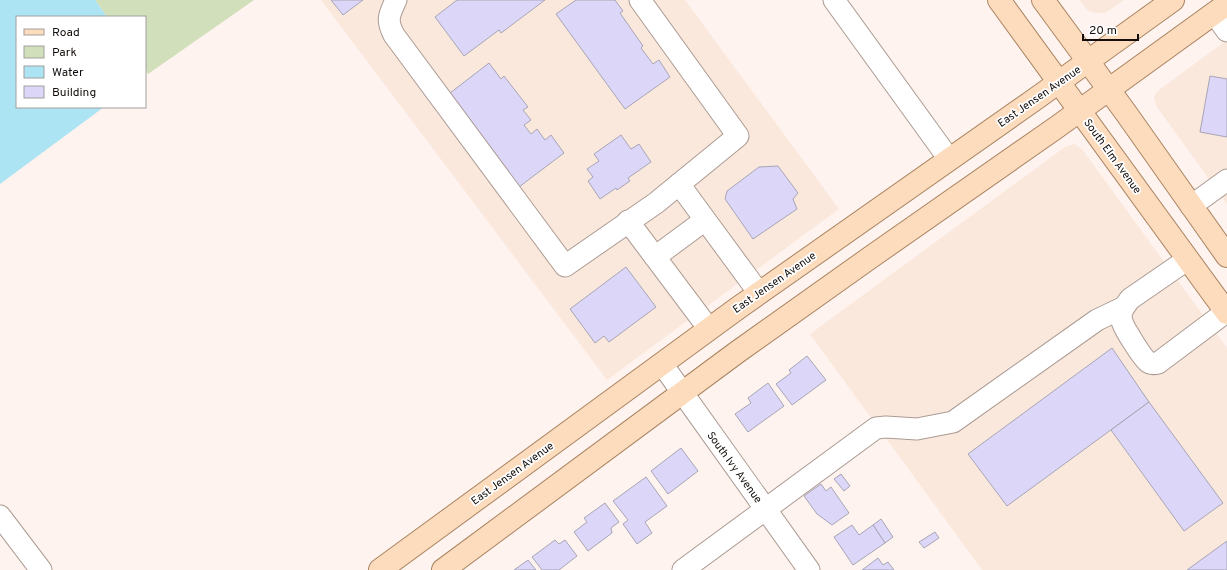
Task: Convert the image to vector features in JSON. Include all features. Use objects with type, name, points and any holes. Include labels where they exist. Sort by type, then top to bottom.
[{"type":"main road","name":"South Elm Avenue","points":[[999,0],[1227,312]]},
{"type":"main road","points":[[1043,0],[1109,89],[1227,256]]},
{"type":"main road","name":"East Jensen Avenue","points":[[380,570],[759,293],[1060,82],[1173,0]]},
{"type":"main road","points":[[443,570],[682,392],[1080,110],[1221,8]]},
{"type":"street","points":[[396,0],[390,12],[388,24],[394,35],[565,266],[656,203],[738,136],[640,0]]},
{"type":"street","points":[[834,0],[949,160]]},
{"type":"street","points":[[1221,8],[1227,31]]},
{"type":"street","points":[[1191,206],[1227,180]]},
{"type":"street","points":[[679,184],[759,293]]},
{"type":"street","points":[[655,256],[705,220]]},
{"type":"street","points":[[628,221],[709,329]]},
{"type":"street","points":[[683,570],[876,428],[886,427],[917,429],[953,422],[1097,320],[1122,308],[1130,299],[1188,259]]},
{"type":"street","points":[[1122,308],[1121,321],[1147,361],[1152,364],[1158,363],[1227,312]]},
{"type":"street","name":"South Ivy Avenue","points":[[662,364],[809,570]]},
{"type":"street","points":[[0,516],[42,570]]},
{"type":"shaded area","points":[[321,0],[685,0],[839,209],[607,380]]},
{"type":"shaded area","points":[[1080,0],[1124,0],[1105,13],[1098,13],[1086,9]]},
{"type":"shaded area","points":[[1227,40],[1227,204],[1157,107],[1154,98],[1159,90]]},
{"type":"shaded area","points":[[1074,144],[1082,149],[1227,348],[1227,570],[982,570],[810,334],[1065,147]]},
{"type":"green space","points":[[95,0],[254,0],[148,74],[146,71],[146,16],[106,16]]},
{"type":"water","points":[[0,0],[95,0],[106,16],[16,16],[16,108],[103,108],[0,184]]},
{"type":"building","points":[[331,0],[363,0],[343,15]]},
{"type":"building","points":[[457,0],[545,0],[501,33],[499,30],[464,56],[435,17]]},
{"type":"building","points":[[576,0],[615,0],[623,11],[620,13],[643,46],[641,48],[653,64],[659,60],[670,77],[625,109],[556,14]]},
{"type":"building","points":[[489,63],[501,79],[504,76],[528,107],[523,110],[531,120],[524,125],[531,134],[537,129],[545,140],[551,135],[564,153],[519,187],[450,93]]},
{"type":"building","points":[[1210,76],[1227,79],[1227,137],[1200,132]]},
{"type":"building","points":[[621,135],[631,149],[639,144],[651,162],[628,178],[630,181],[617,190],[616,188],[600,199],[588,181],[593,177],[587,169],[599,161],[594,154]]},
{"type":"building","points":[[778,166],[798,193],[793,199],[797,209],[753,239],[725,199],[727,191],[759,167]]},
{"type":"building","points":[[626,267],[656,307],[609,342],[604,336],[595,343],[570,309]]},
{"type":"building","points":[[1112,348],[1149,402],[1007,506],[968,454]]},
{"type":"building","points":[[807,356],[826,380],[792,405],[776,384],[791,373],[789,370]]},
{"type":"building","points":[[768,383],[784,406],[748,432],[735,414],[751,403],[748,398]]},
{"type":"building","points":[[1149,402],[1223,503],[1184,531],[1111,430]]},
{"type":"building","points":[[681,448],[698,471],[668,494],[651,471]]},
{"type":"building","points":[[841,474],[850,486],[844,491],[834,479]]},
{"type":"building","points":[[646,477],[667,506],[645,522],[652,533],[637,544],[623,524],[628,520],[613,501]]},
{"type":"building","points":[[821,484],[826,491],[831,487],[849,513],[832,525],[817,514],[804,496]]},
{"type":"building","points":[[605,503],[619,522],[611,528],[612,533],[588,551],[574,532],[587,522],[584,518]]},
{"type":"building","points":[[881,519],[893,537],[885,543],[873,525]]},
{"type":"building","points":[[852,525],[859,535],[873,525],[885,543],[853,565],[834,537]]},
{"type":"building","points":[[935,532],[939,538],[924,548],[919,542]]},
{"type":"building","points":[[555,540],[559,544],[565,540],[577,556],[559,570],[542,570],[532,557]]},
{"type":"building","points":[[1227,541],[1227,570],[1187,570]]},
{"type":"building","points":[[878,558],[883,565],[888,562],[894,570],[862,570]]},
{"type":"building","points":[[528,560],[536,570],[514,570]]}]
